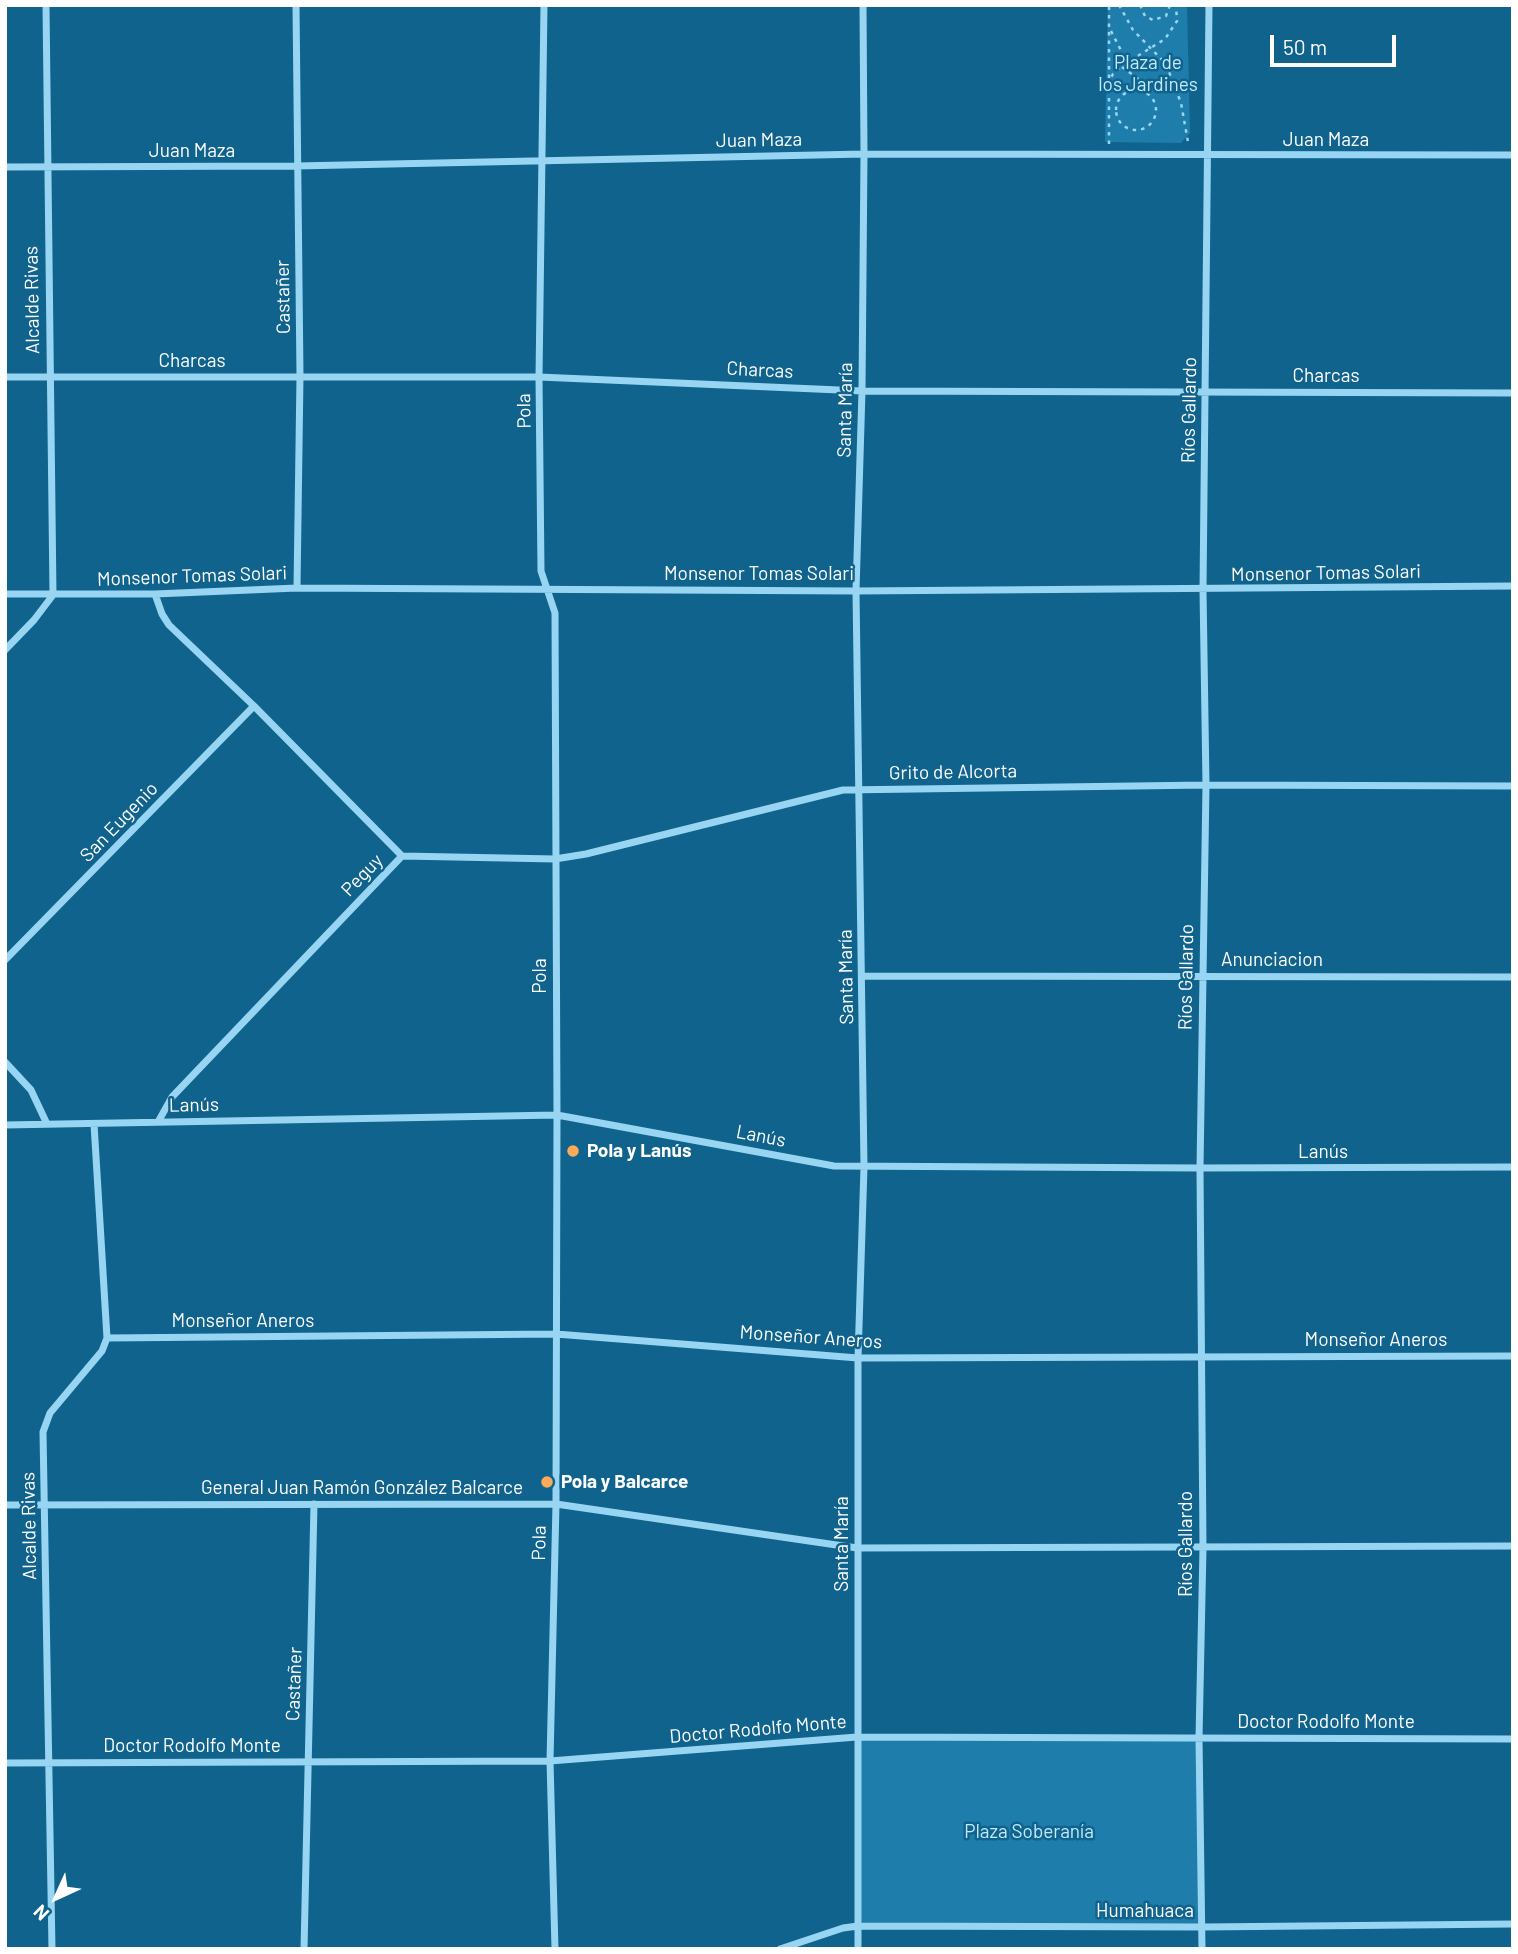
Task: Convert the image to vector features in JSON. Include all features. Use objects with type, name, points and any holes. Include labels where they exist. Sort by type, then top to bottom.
[{"type":"street","name":"Alcalde Rivas","points":[[46,5],[53,595]]},
{"type":"street","name":"Castañer","points":[[296,5],[300,376],[297,589]]},
{"type":"street","name":"Pola","points":[[544,5],[539,377],[541,572],[555,613],[556,1504],[550,1762],[555,1949]]},
{"type":"street","name":"Santa María","points":[[858,1949],[858,1358],[864,1167],[856,591],[862,391],[863,5]]},
{"type":"street","name":"Ríos Gallardo","points":[[1202,1949],[1199,1738],[1203,1548],[1200,1168],[1206,785],[1203,590],[1209,5]]},
{"type":"street","name":"Juan Maza","points":[[5,167],[296,166],[864,154],[1513,155]]},
{"type":"street","name":"Charcas","points":[[5,377],[539,377],[862,391],[1513,393]]},
{"type":"street","name":"Monsenor Tomas Solari","points":[[5,594],[155,594],[297,589],[856,591],[1513,586]]},
{"type":"street","name":"Peguy","points":[[155,594],[169,625],[254,706],[402,856],[172,1097],[158,1122]]},
{"type":"street","points":[[5,650],[34,620],[53,595]]},
{"type":"street","name":"San Eugenio","points":[[5,960],[254,706]]},
{"type":"street","name":"Grito de Alcorta","points":[[402,856],[555,859],[586,854],[843,790],[1206,785],[1513,786]]},
{"type":"street","name":"Anunciacion","points":[[862,976],[1513,977]]},
{"type":"street","points":[[5,1062],[31,1090],[47,1124]]},
{"type":"street","name":"Lanús","points":[[5,1125],[557,1115],[586,1118],[834,1166],[1513,1167]]},
{"type":"street","points":[[94,1124],[107,1338]]},
{"type":"street","name":"Monseñor Aneros","points":[[107,1338],[556,1334],[858,1358],[1513,1356]]},
{"type":"street","name":"Alcalde Rivas","points":[[52,1949],[43,1432],[50,1413],[102,1352],[107,1338]]},
{"type":"street","name":"General Juan Ramón González Balcarce","points":[[5,1504],[556,1504],[857,1548],[1513,1546]]},
{"type":"street","name":"Castañer","points":[[304,1949],[314,1504]]},
{"type":"street","name":"Doctor Rodolfo Monte","points":[[5,1763],[550,1762],[858,1737],[1513,1739]]},
{"type":"street","name":"Humahuaca","points":[[780,1949],[843,1928],[858,1926],[1513,1924]]},
{"type":"path","points":[[1109,5],[1109,156]]},
{"type":"path","points":[[1119,5],[1133,30],[1166,64],[1187,129],[1190,156]]},
{"type":"path","points":[[1140,5],[1145,16],[1153,20],[1166,16],[1170,5]]},
{"type":"path","points":[[1109,81],[1121,66],[1152,48],[1173,29],[1177,21],[1176,5]]},
{"type":"path","points":[[1110,25],[1112,37],[1127,62]]},
{"type":"path","points":[[1121,66],[1141,80],[1152,99],[1156,111],[1146,127],[1133,130],[1122,125],[1116,113],[1116,106],[1123,95],[1135,90],[1152,99]]},
{"type":"green space","name":"Plaza de los Jardines","points":[[1108,5],[1187,5],[1190,133],[1181,143],[1105,142]]},
{"type":"green space","name":"Plaza Soberanía","points":[[857,1737],[1199,1738],[1202,1927],[858,1926]]},
{"type":"place","name":"Pola y Lanús","points":[[573,1151]]},
{"type":"place","name":"Pola y Balcarce","points":[[547,1482]]}]
